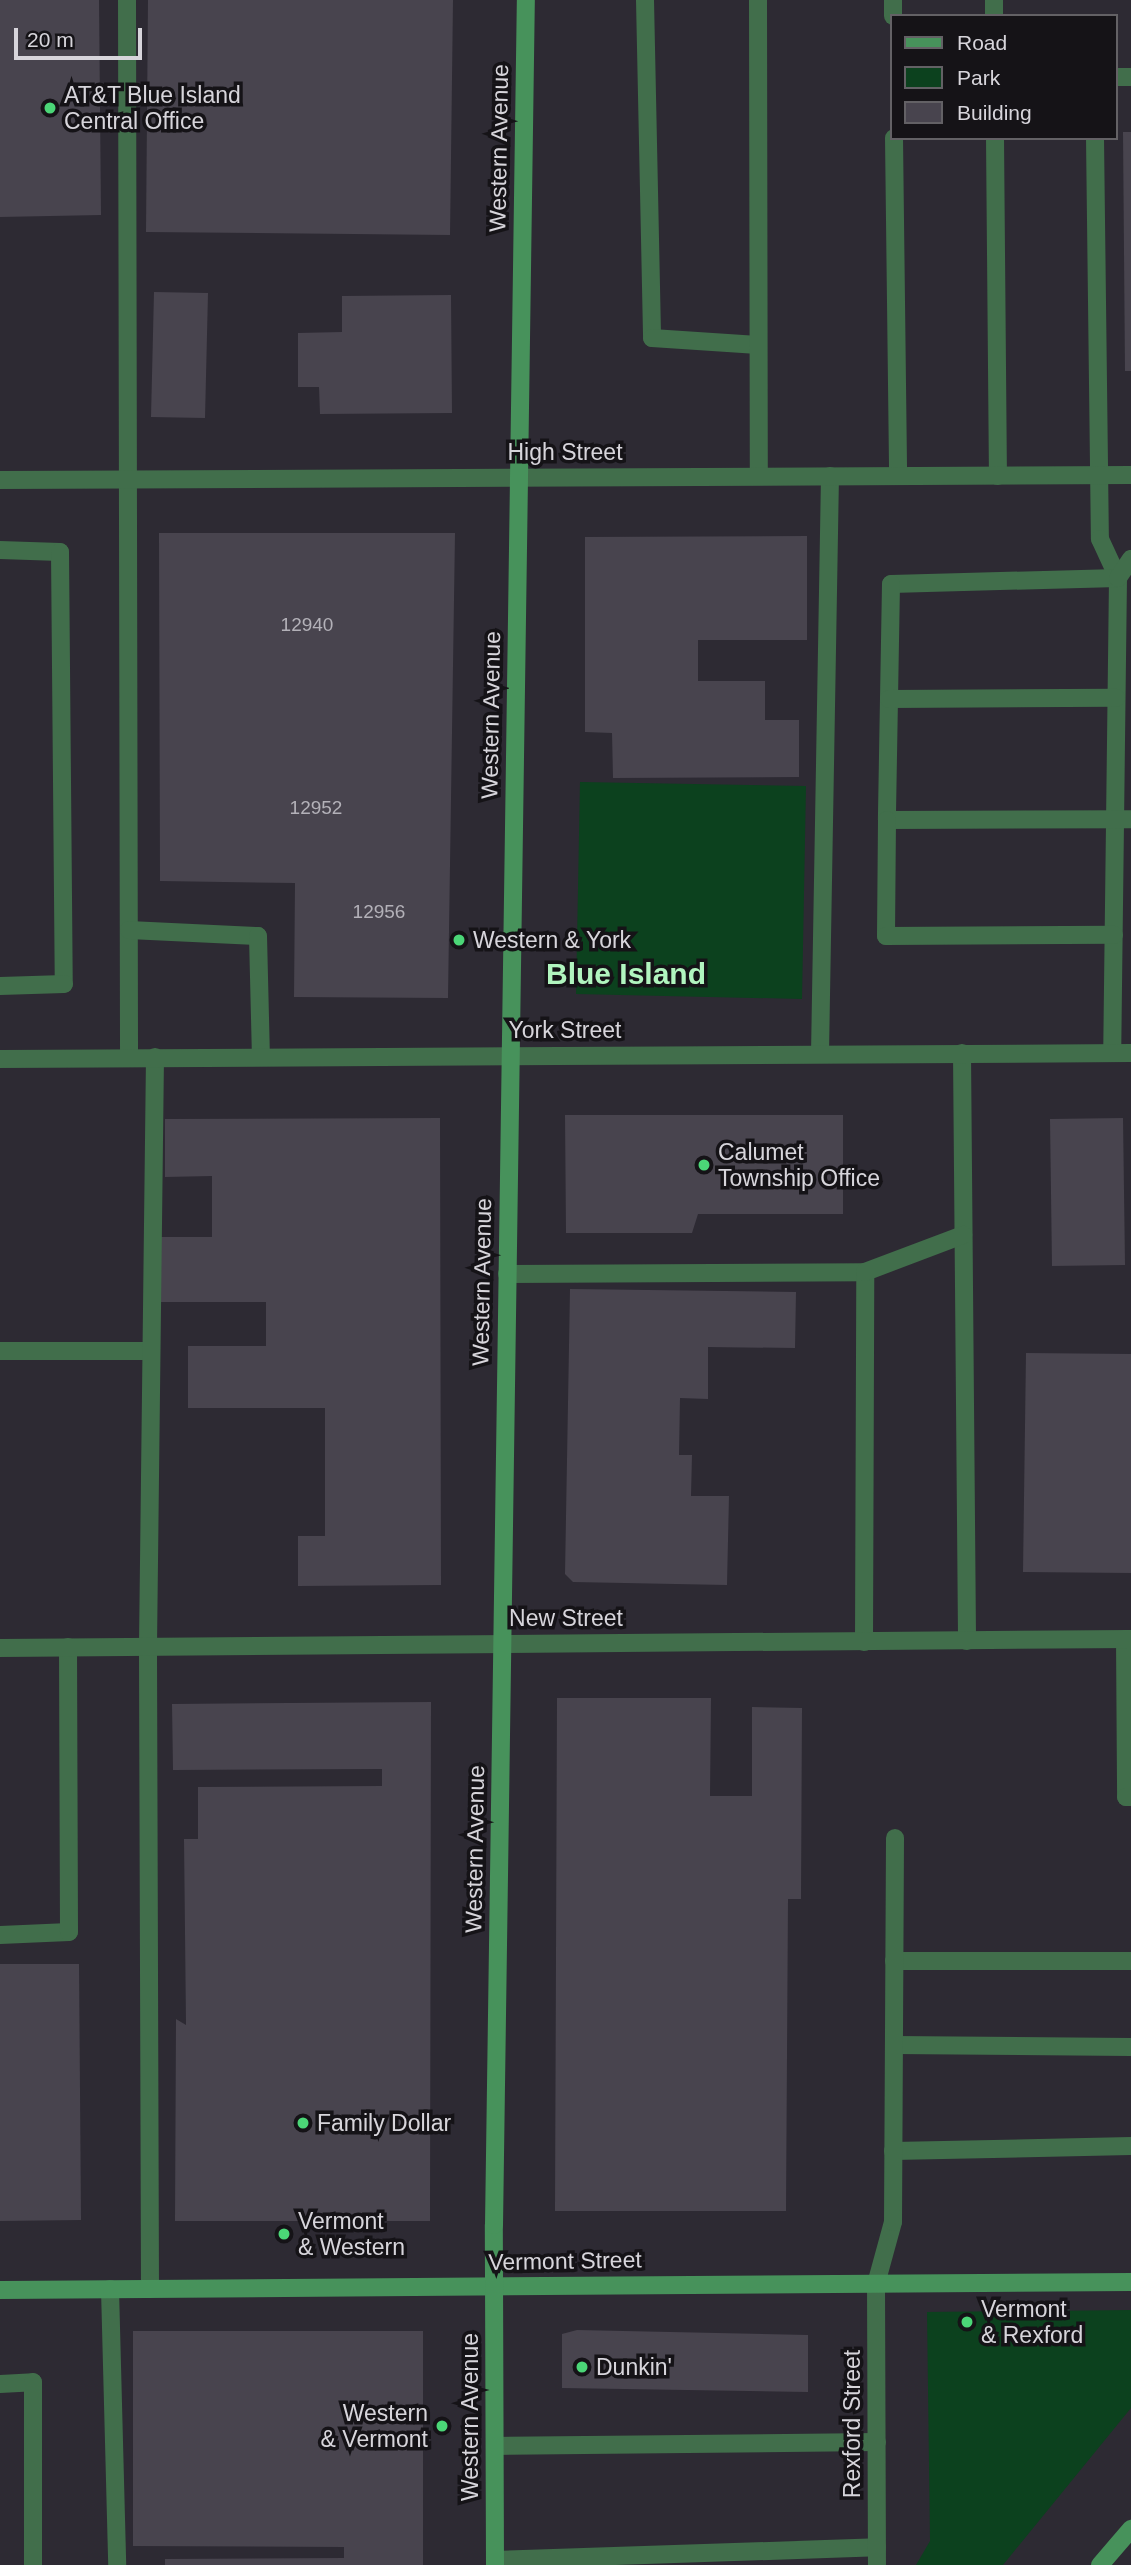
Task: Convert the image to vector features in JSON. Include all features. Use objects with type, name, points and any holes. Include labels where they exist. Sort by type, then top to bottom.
[{"type":"main road","name":"Western Avenue","points":[[495,2562],[494,2286],[509,1055],[526,0]]},
{"type":"main road","name":"Vermont Street","points":[[0,2290],[1131,2282]]},
{"type":"main road","points":[[1100,2565],[1131,2529]]},
{"type":"street","points":[[127,0],[129,1058]]},
{"type":"street","points":[[645,0],[652,338],[758,345]]},
{"type":"street","points":[[758,0],[758,476]]},
{"type":"street","points":[[894,140],[898,476]]},
{"type":"street","points":[[995,140],[998,476]]},
{"type":"street","points":[[1095,140],[1100,539],[1118,578],[1116,698],[1123,819],[1114,934],[1112,1053]]},
{"type":"street","name":"High Street","points":[[0,480],[1131,475]]},
{"type":"street","points":[[820,1054],[830,476]]},
{"type":"street","points":[[0,550],[60,552],[64,984],[0,986]]},
{"type":"street","points":[[1118,578],[1131,559]]},
{"type":"street","points":[[1114,934],[886,936],[887,820],[891,584],[1118,578]]},
{"type":"street","points":[[889,699],[1116,698]]},
{"type":"street","points":[[887,820],[1123,819]]},
{"type":"street","points":[[129,930],[258,936],[261,1057]]},
{"type":"street","points":[[962,1053],[967,1641]]},
{"type":"street","name":"York Street","points":[[0,1059],[1131,1053]]},
{"type":"street","points":[[150,2288],[148,1646],[155,1058]]},
{"type":"street","points":[[507,1274],[865,1272],[963,1235]]},
{"type":"street","points":[[864,1642],[865,1272]]},
{"type":"street","points":[[0,1351],[151,1351]]},
{"type":"street","points":[[1128,1639],[1126,1797],[1131,1797]]},
{"type":"street","name":"New Street","points":[[0,1648],[1128,1639]]},
{"type":"street","points":[[0,1935],[69,1932],[68,1647]]},
{"type":"street","name":"Rexford Street","points":[[877,2556],[876,2284],[892,2222],[895,1838]]},
{"type":"street","points":[[894,1961],[1131,1961]]},
{"type":"street","points":[[894,2045],[1131,2047]]},
{"type":"street","points":[[893,2151],[1131,2147]]},
{"type":"street","points":[[110,2289],[117,2565]]},
{"type":"street","points":[[0,2384],[33,2382],[33,2565]]},
{"type":"street","points":[[495,2446],[877,2442]]},
{"type":"street","points":[[495,2562],[877,2556]]},
{"type":"green space","points":[[580,782],[806,786],[802,999],[576,994]]},
{"type":"green space","points":[[1131,2310],[1131,2408],[1003,2565],[916,2565],[930,2541],[927,2312]]},
{"type":"building","name":"AT&T Blue Island Central Office","points":[[0,0],[99,0],[101,215],[0,217]]},
{"type":"building","points":[[148,0],[453,0],[450,235],[146,232]]},
{"type":"building","points":[[1123,132],[1131,132],[1131,371],[1125,371]]},
{"type":"building","points":[[154,292],[208,293],[205,418],[151,417]]},
{"type":"building","points":[[451,295],[452,413],[320,414],[319,387],[298,387],[298,333],[342,332],[342,296]]},
{"type":"building","points":[[159,533],[455,533],[448,998],[294,997],[295,883],[160,881]]},
{"type":"building","points":[[807,536],[807,640],[698,640],[698,681],[765,681],[765,720],[799,720],[799,777],[613,778],[612,733],[585,732],[585,537]]},
{"type":"building","name":"Calumet Township Office","points":[[565,1115],[843,1115],[843,1214],[698,1214],[692,1233],[566,1233]]},
{"type":"building","points":[[440,1118],[441,1585],[298,1586],[298,1536],[325,1536],[325,1408],[188,1408],[188,1346],[266,1346],[266,1302],[161,1302],[160,1237],[212,1237],[212,1176],[165,1177],[165,1119]]},
{"type":"building","points":[[1123,1118],[1125,1265],[1052,1266],[1050,1119]]},
{"type":"building","points":[[570,1289],[796,1292],[795,1348],[708,1347],[708,1399],[680,1398],[679,1455],[692,1455],[691,1496],[729,1496],[727,1585],[573,1582],[565,1574]]},
{"type":"building","points":[[1026,1353],[1131,1354],[1131,1573],[1023,1572]]},
{"type":"building","points":[[557,1698],[711,1698],[710,1796],[752,1796],[752,1707],[802,1708],[801,1899],[788,1899],[786,2211],[555,2211]]},
{"type":"building","points":[[431,1702],[430,2221],[175,2221],[176,2019],[186,2025],[184,1839],[198,1839],[198,1787],[382,1786],[382,1769],[173,1770],[172,1704]]},
{"type":"building","points":[[0,1964],[79,1964],[81,2220],[0,2221]]},
{"type":"building","points":[[577,2330],[808,2335],[808,2392],[562,2388],[562,2334]]},
{"type":"building","points":[[133,2331],[423,2331],[423,2565],[165,2565],[165,2559],[344,2558],[344,2547],[133,2546]]},
{"type":"place","name":"AT&T Blue Island Central Office","points":[[50,108]]},
{"type":"place","name":"Western & York","points":[[459,940]]},
{"type":"place","name":"Calumet Township Office","points":[[704,1165]]},
{"type":"place","name":"Family Dollar","points":[[303,2123]]},
{"type":"place","name":"Vermont & Western","points":[[284,2234]]},
{"type":"place","name":"Vermont & Rexford","points":[[967,2322]]},
{"type":"place","name":"Dunkin'","points":[[582,2367]]},
{"type":"place","name":"Western & Vermont","points":[[442,2426]]},
{"type":"district","name":"Blue Island","points":[[626,974]]}]
